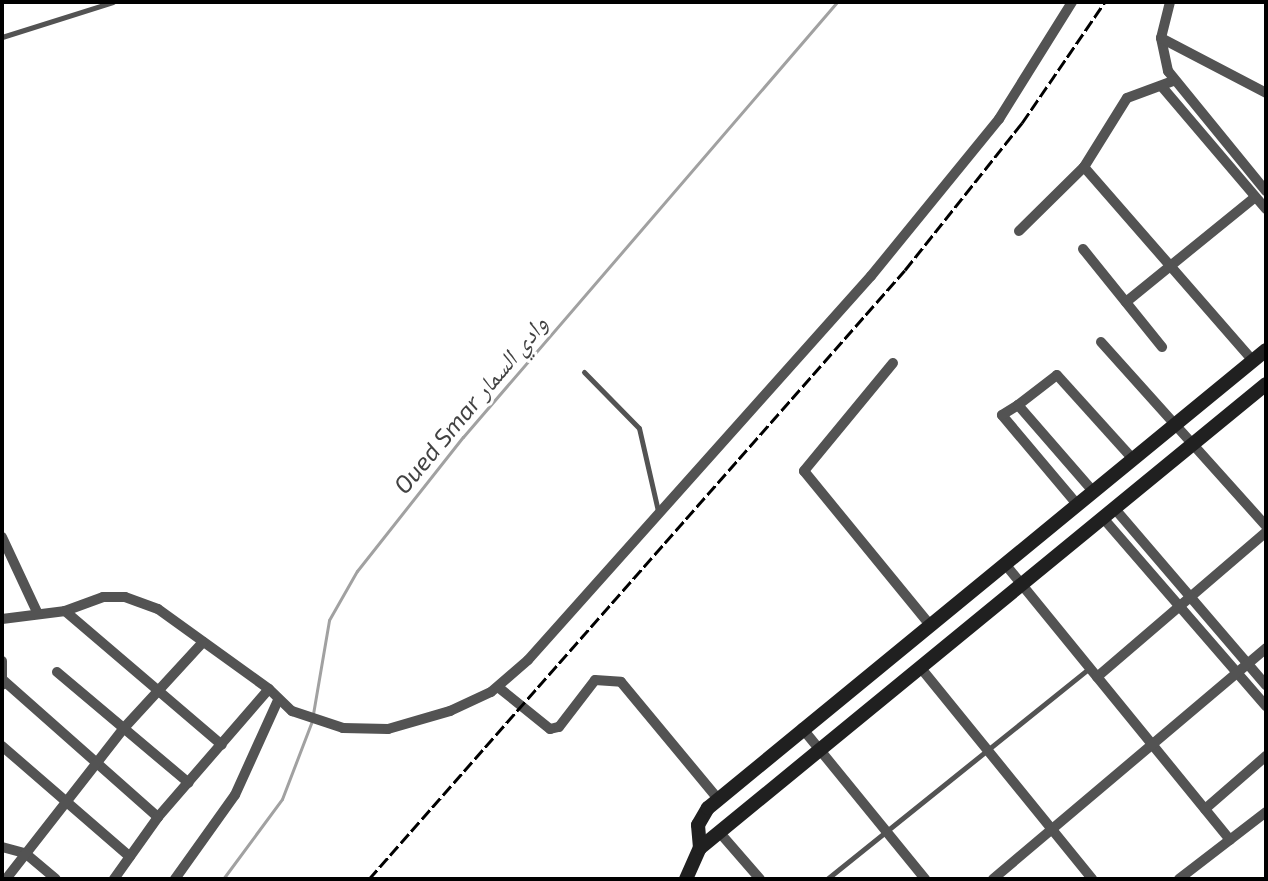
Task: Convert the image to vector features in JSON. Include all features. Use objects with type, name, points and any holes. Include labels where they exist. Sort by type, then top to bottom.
[{"type":"street","points":[[2,619],[37,612],[65,611],[103,597],[125,597],[158,609],[269,689],[292,711],[319,723],[388,729],[450,711],[498,687],[871,276],[971,155],[1018,90],[1072,2]]},
{"type":"street","points":[[1126,302],[1260,201],[1264,186],[1173,81],[1161,38],[1170,2]]},
{"type":"street","points":[[1161,38],[1266,93]]},
{"type":"street","points":[[1019,231],[1084,167],[1127,98],[1163,88],[1173,81]]},
{"type":"street","points":[[1163,88],[1260,201]]},
{"type":"street","points":[[1084,167],[1253,361]]},
{"type":"street","points":[[1083,249],[1162,347]]},
{"type":"street","points":[[1097,677],[1266,529],[1101,342]]},
{"type":"street","points":[[686,879],[700,848],[700,819],[718,799],[1266,350]]},
{"type":"street","points":[[893,363],[804,471],[930,625]]},
{"type":"street","points":[[1076,503],[1003,419],[1018,405],[1057,375],[1132,458]]},
{"type":"street","points":[[700,848],[1266,384]]},
{"type":"street","points":[[1018,405],[1092,490]]},
{"type":"street","points":[[1109,513],[1190,597],[1266,685]]},
{"type":"street","points":[[1109,513],[1180,606],[1266,706]]},
{"type":"street","points":[[2,537],[37,612]]},
{"type":"street","points":[[1005,564],[1230,840]]},
{"type":"street","points":[[65,611],[222,745]]},
{"type":"street","points":[[6,879],[94,764],[203,642]]},
{"type":"street","points":[[993,879],[1266,648]]},
{"type":"street","points":[[2,661],[3,682],[158,817]]},
{"type":"street","points":[[920,667],[1092,879]]},
{"type":"street","points":[[57,672],[189,783]]},
{"type":"street","points":[[498,687],[550,729],[559,727],[595,680],[621,682],[718,799]]},
{"type":"street","points":[[114,879],[158,817],[269,689]]},
{"type":"street","points":[[175,879],[235,795],[278,700]]},
{"type":"street","points":[[802,728],[925,879]]},
{"type":"street","points":[[2,746],[65,804],[130,857]]},
{"type":"street","points":[[1205,809],[1266,756]]},
{"type":"street","points":[[1179,879],[1266,812]]},
{"type":"street","points":[[720,833],[760,879]]},
{"type":"street","points":[[2,847],[25,853],[56,879]]},
{"type":"lane","points":[[2,37],[113,2]]},
{"type":"lane","points":[[584,372],[639,428],[658,511]]},
{"type":"lane","points":[[827,879],[1089,667]]},
{"type":"waterway","name":"Oued Smar وادي السمار","points":[[313,714],[329,620],[357,571],[463,437],[837,2]]},
{"type":"waterway","name":"Oued Smar وادي السمار","points":[[223,879],[282,799],[312,721]]},
{"type":"railway","points":[[369,879],[905,270],[1022,123],[1105,2]]}]
